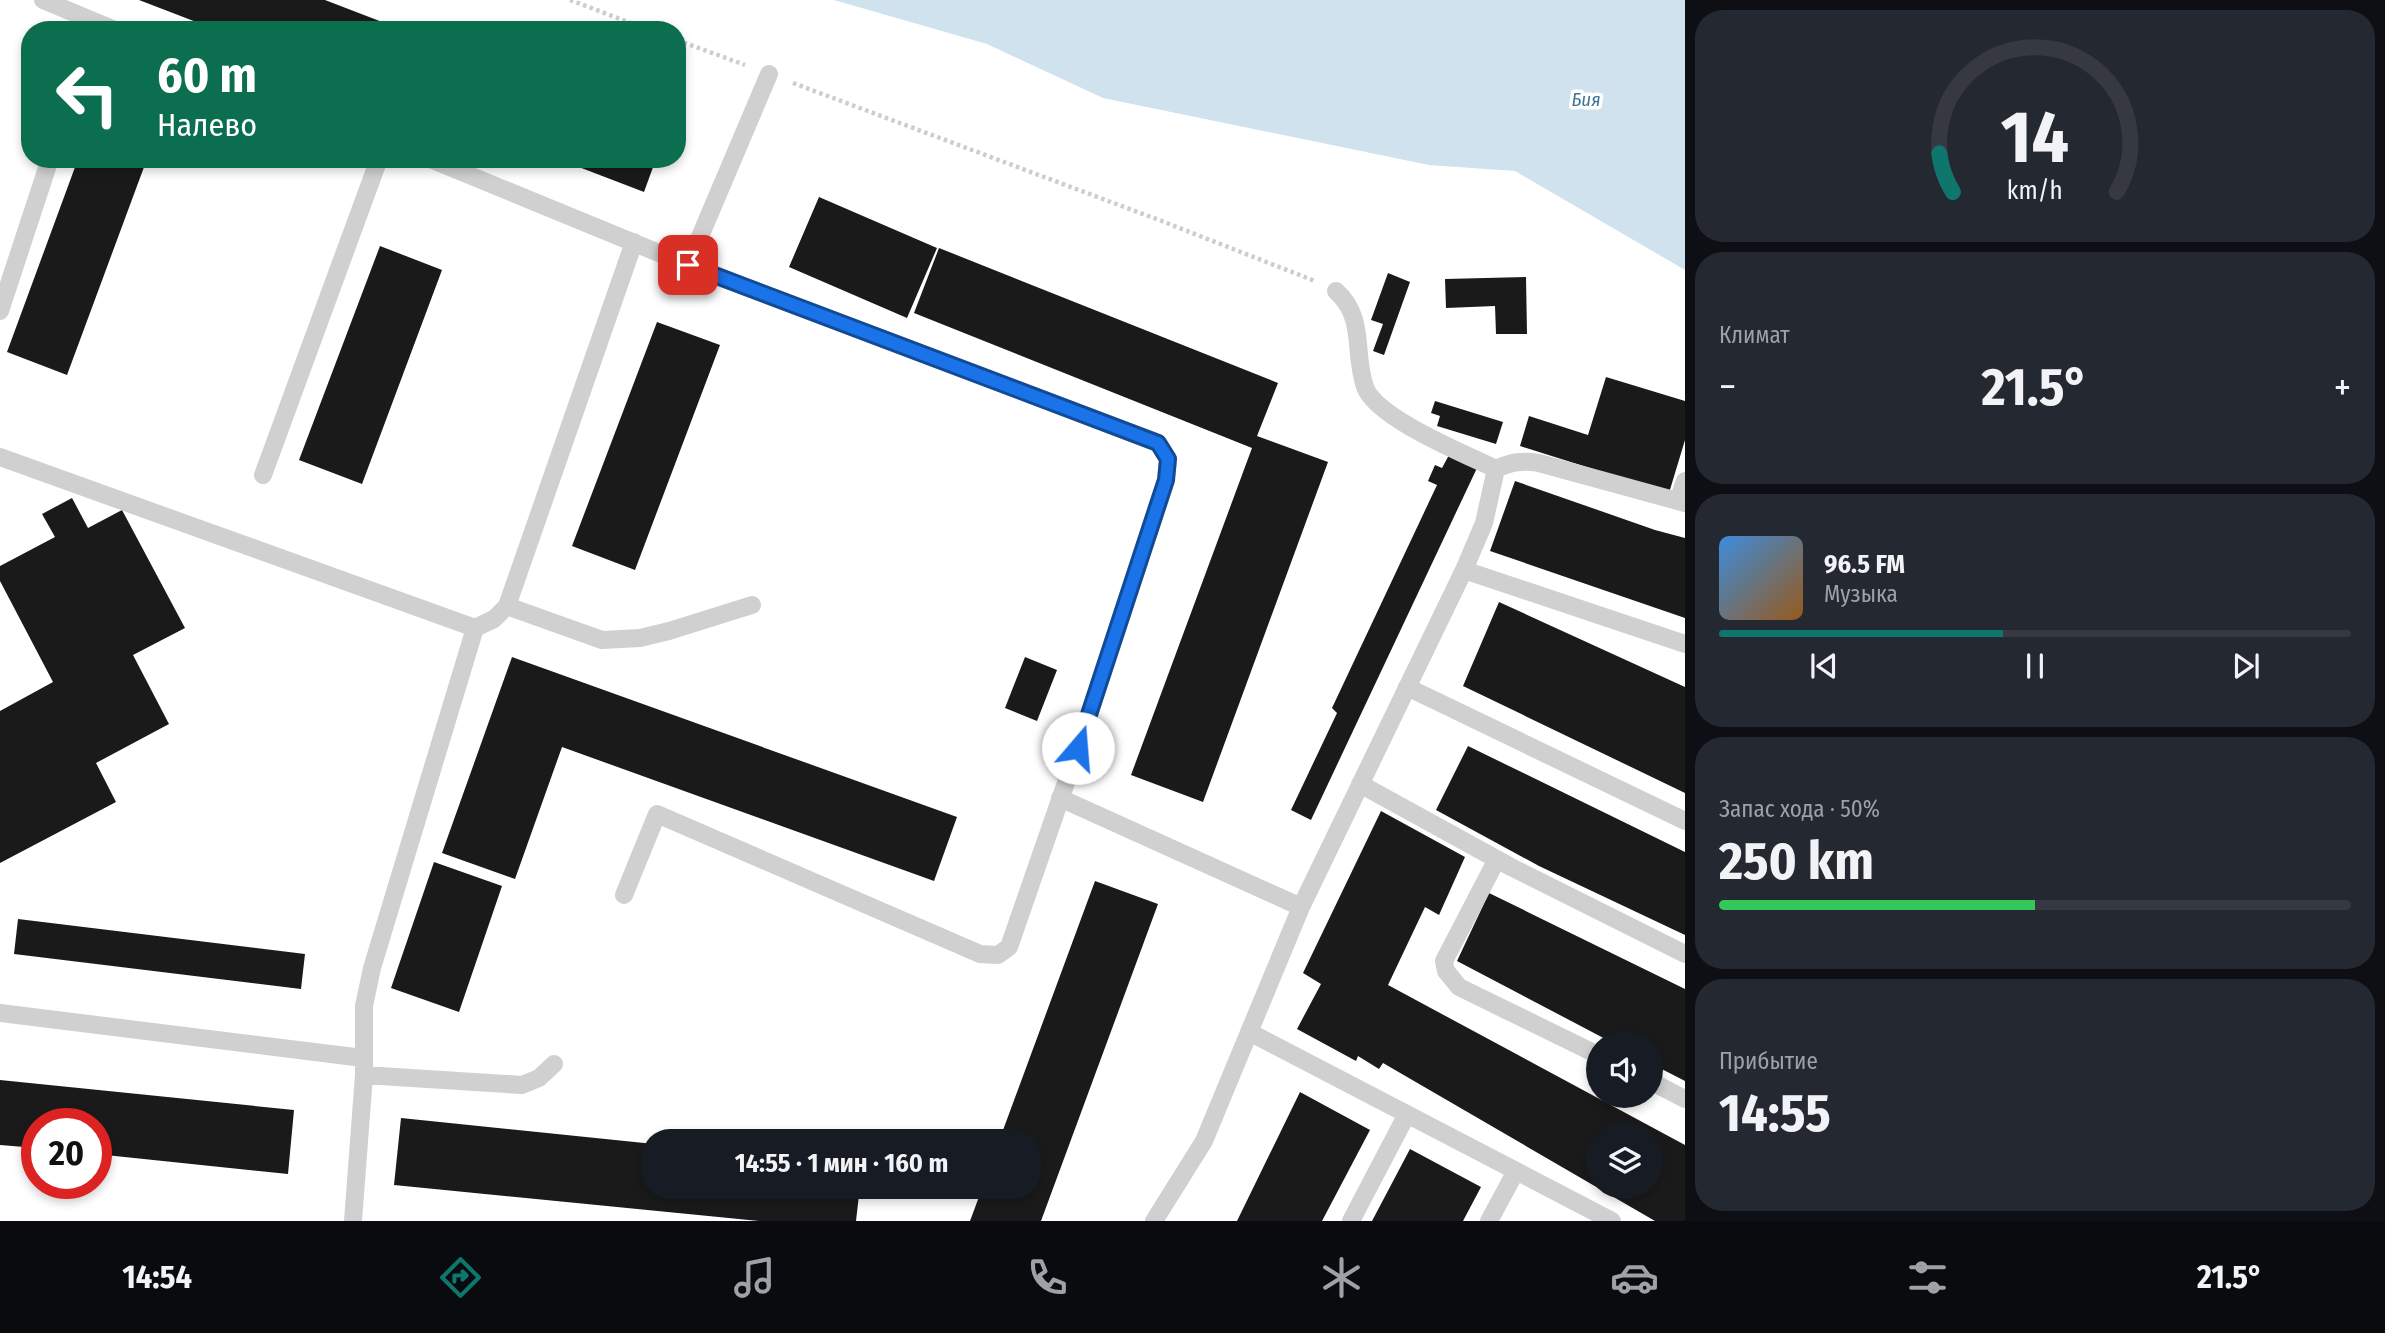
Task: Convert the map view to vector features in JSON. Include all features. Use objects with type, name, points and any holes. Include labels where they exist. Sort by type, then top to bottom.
[{"type":"lane","points":[[43,0],[83,21]]},
{"type":"lane","points":[[688,265],[769,74]]},
{"type":"lane","points":[[0,311],[47,168]]},
{"type":"lane","points":[[263,475],[376,168]]},
{"type":"lane","points":[[452,168],[688,265],[1158,443],[1168,459],[1166,480],[1060,798],[1009,947],[998,956],[980,954],[657,814],[624,895]]},
{"type":"lane","points":[[0,457],[475,628],[494,619],[507,606],[634,242]]},
{"type":"lane","points":[[1336,291],[1347,301],[1354,314],[1365,388],[1382,409],[1401,422],[1496,469],[1510,463],[1532,461],[1682,502],[1685,481]]},
{"type":"lane","points":[[1154,1221],[1204,1140],[1301,907],[1464,569],[1484,523],[1496,469]]},
{"type":"lane","points":[[1464,569],[1685,644]]},
{"type":"lane","points":[[507,606],[602,640],[640,638],[752,605]]},
{"type":"lane","points":[[354,1221],[364,1067],[364,1006],[372,968],[475,628]]},
{"type":"lane","points":[[1407,687],[1685,821]]},
{"type":"lane","points":[[1360,784],[1497,859],[1685,954]]},
{"type":"lane","points":[[1060,798],[1301,907]]},
{"type":"lane","points":[[1497,859],[1444,961],[1446,971],[1458,987],[1586,1049]]},
{"type":"lane","points":[[0,1013],[364,1067],[522,1085],[539,1078],[554,1063]]},
{"type":"lane","points":[[1249,1032],[1612,1221]]},
{"type":"lane","points":[[1663,1087],[1685,1098]]},
{"type":"lane","points":[[1351,1221],[1407,1114]]},
{"type":"lane","points":[[1489,1221],[1516,1171]]},
{"type":"path","points":[[570,0],[625,21]]},
{"type":"path","points":[[686,43],[1159,220],[1307,277],[1336,291]]},
{"type":"water","name":"Бия","points":[[834,0],[1685,0],[1685,270],[1515,171],[1429,165],[1103,98],[987,44]]},
{"type":"building","points":[[139,0],[325,0],[380,21],[194,21]]},
{"type":"building","points":[[75,168],[144,168],[67,375],[7,352]]},
{"type":"building","points":[[581,168],[653,168],[644,192]]},
{"type":"building","points":[[819,197],[937,248],[907,318],[789,267]]},
{"type":"building","points":[[380,246],[442,270],[362,484],[299,460]]},
{"type":"building","points":[[939,248],[1278,383],[1257,436],[1328,462],[1203,802],[1131,775],[1252,448],[914,313]]},
{"type":"building","points":[[1388,273],[1410,282],[1384,355],[1373,351],[1383,324],[1371,320]]},
{"type":"building","points":[[1526,277],[1527,334],[1496,334],[1495,306],[1446,308],[1445,279]]},
{"type":"building","points":[[657,322],[720,345],[635,570],[572,546]]},
{"type":"building","points":[[1606,377],[1685,401],[1685,440],[1669,493],[1520,446],[1529,416],[1588,435]]},
{"type":"building","points":[[1435,401],[1503,422],[1496,444],[1437,426],[1440,416],[1431,413]]},
{"type":"building","points":[[1449,455],[1477,468],[1311,820],[1291,810],[1337,713],[1332,708],[1437,485],[1428,481],[1435,465],[1442,468]]},
{"type":"building","points":[[1515,481],[1685,538],[1685,618],[1490,551]]},
{"type":"building","points":[[72,498],[88,528],[122,510],[185,628],[133,655],[169,724],[96,763],[116,802],[0,863],[0,711],[53,682],[0,581],[0,566],[55,537],[42,514]]},
{"type":"building","points":[[1499,602],[1685,687],[1685,793],[1463,686]]},
{"type":"building","points":[[512,657],[957,817],[934,881],[562,747],[515,879],[442,853]]},
{"type":"building","points":[[1025,657],[1057,670],[1037,721],[1005,708]]},
{"type":"building","points":[[1468,746],[1685,852],[1685,935],[1539,866],[1436,810]]},
{"type":"building","points":[[1381,811],[1465,857],[1439,915],[1425,907],[1388,985],[1586,1092],[1586,1108],[1616,1108],[1642,1122],[1586,1122],[1586,1181],[1383,1063],[1379,1069],[1358,1056],[1356,1061],[1297,1029],[1321,984],[1303,973]]},
{"type":"building","points":[[434,862],[502,886],[459,1012],[391,988]]},
{"type":"building","points":[[1095,881],[1158,904],[1041,1221],[970,1221],[978,1199],[1041,1199],[1041,1129],[1003,1129]]},
{"type":"building","points":[[1489,893],[1685,989],[1685,1081],[1663,1070],[1663,1031],[1590,1031],[1457,961]]},
{"type":"building","points":[[18,919],[305,954],[301,989],[14,954]]},
{"type":"building","points":[[0,1080],[294,1110],[288,1174],[112,1156],[112,1108],[21,1108],[21,1147],[0,1145]]},
{"type":"building","points":[[1300,1092],[1370,1130],[1322,1221],[1237,1221]]},
{"type":"building","points":[[401,1118],[642,1143],[642,1199],[859,1199],[856,1221],[759,1221],[394,1185]]},
{"type":"building","points":[[1663,1133],[1685,1145],[1685,1221],[1655,1221],[1617,1199],[1663,1199]]},
{"type":"building","points":[[1410,1149],[1481,1187],[1463,1221],[1372,1221]]},
{"type":"route","points":[[688,265],[1158,443],[1168,459],[1166,480],[1078,748]]}]
